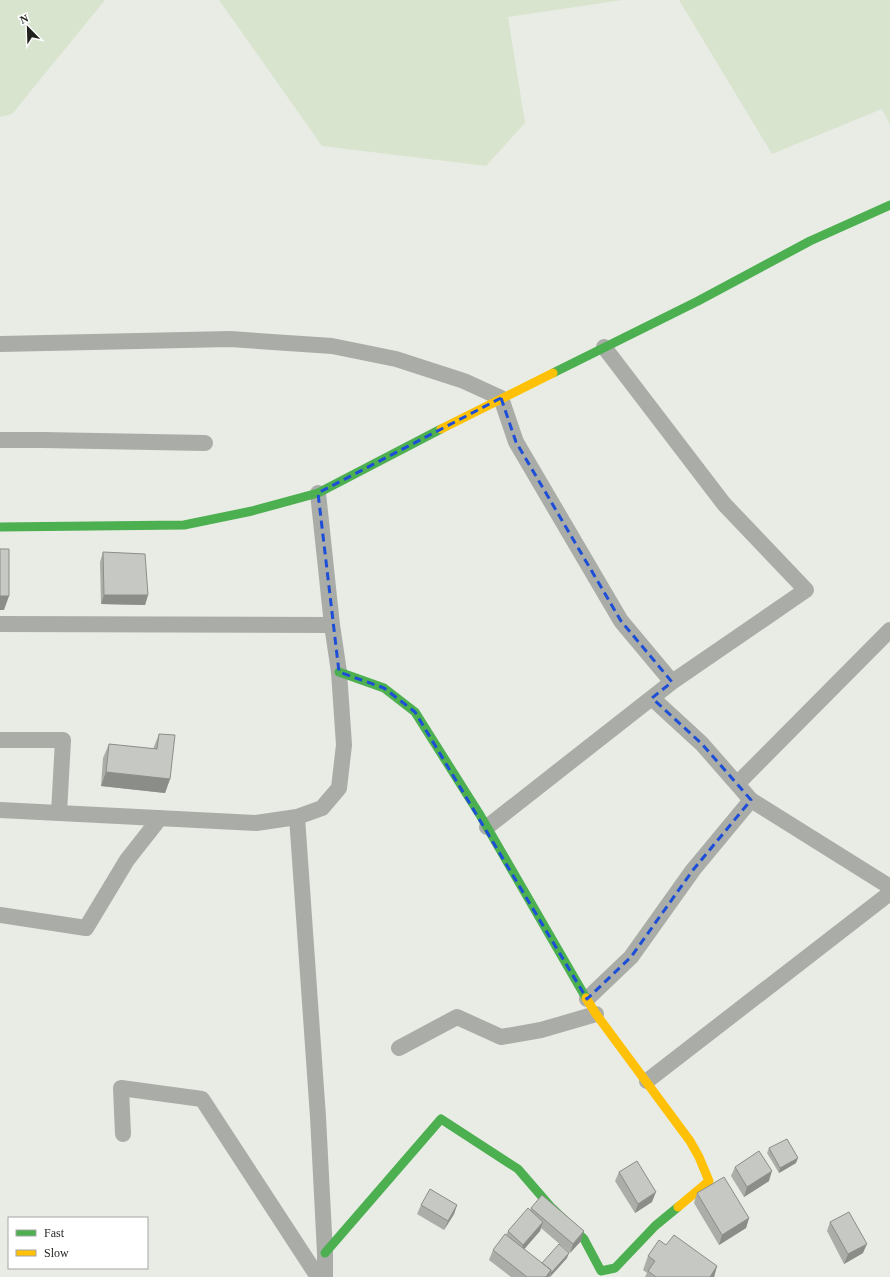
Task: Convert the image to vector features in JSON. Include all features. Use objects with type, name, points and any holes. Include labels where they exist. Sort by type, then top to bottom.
[{"type":"street","points":[[0,527],[184,525],[252,511],[318,494],[501,398],[698,300],[810,241],[890,205]]},
{"type":"street","points":[[0,344],[230,339],[332,346],[396,359],[464,381],[501,398],[516,442],[621,621],[672,682]]},
{"type":"street","points":[[486,827],[672,682],[806,590],[724,504],[604,347]]},
{"type":"street","points":[[0,440],[205,443]]},
{"type":"street","points":[[0,810],[256,823],[297,818],[322,808],[339,788],[344,745],[339,672],[332,625],[318,494]]},
{"type":"street","points":[[0,624],[332,625]]},
{"type":"street","points":[[737,784],[890,630]]},
{"type":"street","points":[[325,1253],[441,1119],[518,1169],[550,1206],[584,1238],[601,1271],[615,1268],[655,1226],[709,1181],[699,1157],[690,1141],[596,1014],[486,827],[415,712],[384,688],[339,672]]},
{"type":"street","points":[[652,698],[702,744],[751,800],[890,887]]},
{"type":"street","points":[[0,740],[63,740],[59,813]]},
{"type":"street","points":[[587,999],[631,957],[693,870],[751,800]]},
{"type":"street","points":[[0,915],[86,928],[127,860],[160,818]]},
{"type":"street","points":[[297,818],[317,1109],[325,1277]]},
{"type":"street","points":[[646,1081],[890,893]]},
{"type":"street","points":[[399,1048],[457,1017],[501,1037],[541,1030],[596,1014]]},
{"type":"street","points":[[123,1134],[121,1088],[202,1099],[318,1277]]},
{"type":"highlighted area","points":[[501,398],[516,442],[621,621],[672,682],[652,698],[702,744],[751,800],[693,870],[631,957],[587,999],[415,712],[384,688],[339,672],[318,493]]},
{"type":"green space","points":[[0,0],[105,0],[12,114],[0,117]]},
{"type":"green space","points":[[219,0],[622,0],[508,17],[525,123],[486,166],[322,146]]},
{"type":"green space","points":[[679,0],[890,0],[890,125],[882,109],[772,154]]},
{"type":"building","points":[[0,549],[9,549],[9,596],[0,596]]},
{"type":"building","points":[[103,552],[145,554],[148,595],[104,595]]},
{"type":"building","points":[[159,734],[175,735],[170,779],[106,772],[109,744],[157,749]]},
{"type":"building","points":[[787,1139],[798,1158],[780,1168],[769,1148]]},
{"type":"building","points":[[759,1151],[772,1171],[747,1187],[735,1167]]},
{"type":"building","points":[[637,1161],[656,1192],[638,1204],[619,1172]]},
{"type":"building","points":[[724,1177],[749,1218],[722,1235],[697,1193]]},
{"type":"building","points":[[430,1189],[457,1205],[448,1221],[421,1205]]},
{"type":"building","points":[[542,1195],[584,1231],[573,1244],[531,1208]]},
{"type":"building","points":[[528,1208],[543,1222],[523,1245],[508,1231]]},
{"type":"building","points":[[849,1212],[867,1244],[848,1254],[830,1222]]},
{"type":"building","points":[[505,1234],[551,1270],[546,1277],[527,1277],[493,1250]]},
{"type":"building","points":[[674,1235],[717,1266],[710,1277],[656,1277],[648,1271],[655,1261],[648,1256],[659,1240],[666,1245]]},
{"type":"building","points":[[559,1244],[569,1253],[551,1273],[551,1270],[542,1263]]},
{"type":"traffic: fast","points":[[553,373],[698,301],[810,241],[890,205]]},
{"type":"traffic: fast","points":[[0,527],[184,525],[252,511],[318,493],[441,429]]},
{"type":"traffic: fast","points":[[339,672],[384,688],[415,712],[480,815],[586,998]]},
{"type":"traffic: fast","points":[[325,1253],[441,1119],[518,1169],[550,1206],[584,1239],[601,1271],[615,1268],[655,1226],[678,1207]]},
{"type":"traffic: slow","points":[[441,429],[553,373]]},
{"type":"traffic: slow","points":[[586,998],[596,1014],[690,1141],[699,1157],[709,1181],[678,1207]]}]
